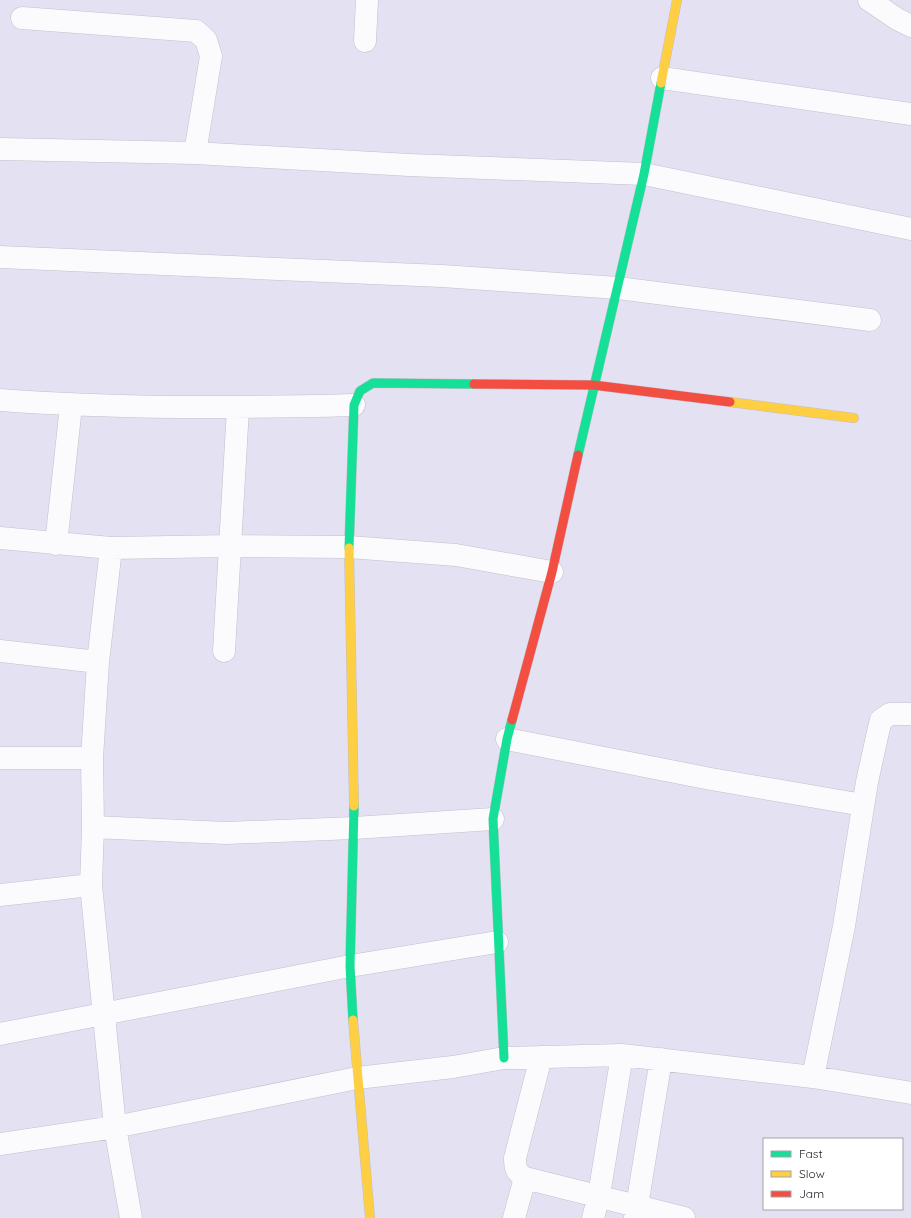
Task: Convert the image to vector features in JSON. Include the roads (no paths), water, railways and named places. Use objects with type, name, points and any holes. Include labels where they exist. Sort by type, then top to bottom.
[{"type":"street","points":[[365,41],[367,0]]},
{"type":"street","points":[[677,0],[644,174],[618,288],[593,386],[552,572],[507,739],[493,819],[497,942],[522,1057],[515,1158],[515,1166],[518,1173],[525,1178],[599,1195],[636,1212],[684,1218]]},
{"type":"street","points":[[869,0],[897,19],[911,26]]},
{"type":"street","points":[[22,18],[196,31],[206,40],[211,56],[195,153]]},
{"type":"street","points":[[662,78],[911,114]]},
{"type":"street","points":[[0,149],[195,153],[409,165],[644,174],[911,230]]},
{"type":"street","points":[[0,257],[442,276],[618,288],[870,320]]},
{"type":"street","points":[[370,1218],[350,966],[354,828],[349,547],[354,405],[357,394],[364,385],[373,383],[593,386],[854,418]]},
{"type":"street","points":[[0,400],[71,406],[238,408],[354,405]]},
{"type":"street","points":[[56,544],[71,406]]},
{"type":"street","points":[[224,651],[238,408]]},
{"type":"street","points":[[0,538],[112,548],[230,546],[349,547],[456,555],[552,572]]},
{"type":"street","points":[[112,548],[98,662],[92,758],[93,828],[91,885],[102,1015],[115,1127],[131,1218]]},
{"type":"street","points":[[0,651],[98,662]]},
{"type":"street","points":[[813,1077],[844,926],[863,805],[878,732],[882,720],[890,714],[911,714]]},
{"type":"street","points":[[507,739],[711,779],[762,786],[863,805]]},
{"type":"street","points":[[0,758],[92,758]]},
{"type":"street","points":[[93,828],[226,833],[354,828],[493,819]]},
{"type":"street","points":[[0,895],[91,885]]},
{"type":"street","points":[[0,1034],[350,966],[497,942]]},
{"type":"street","points":[[0,1144],[115,1127],[358,1078],[522,1057],[622,1055],[813,1077],[911,1093]]},
{"type":"street","points":[[593,1218],[599,1195],[622,1055]]},
{"type":"street","points":[[636,1212],[661,1059]]},
{"type":"street","points":[[514,1218],[525,1178]]}]
